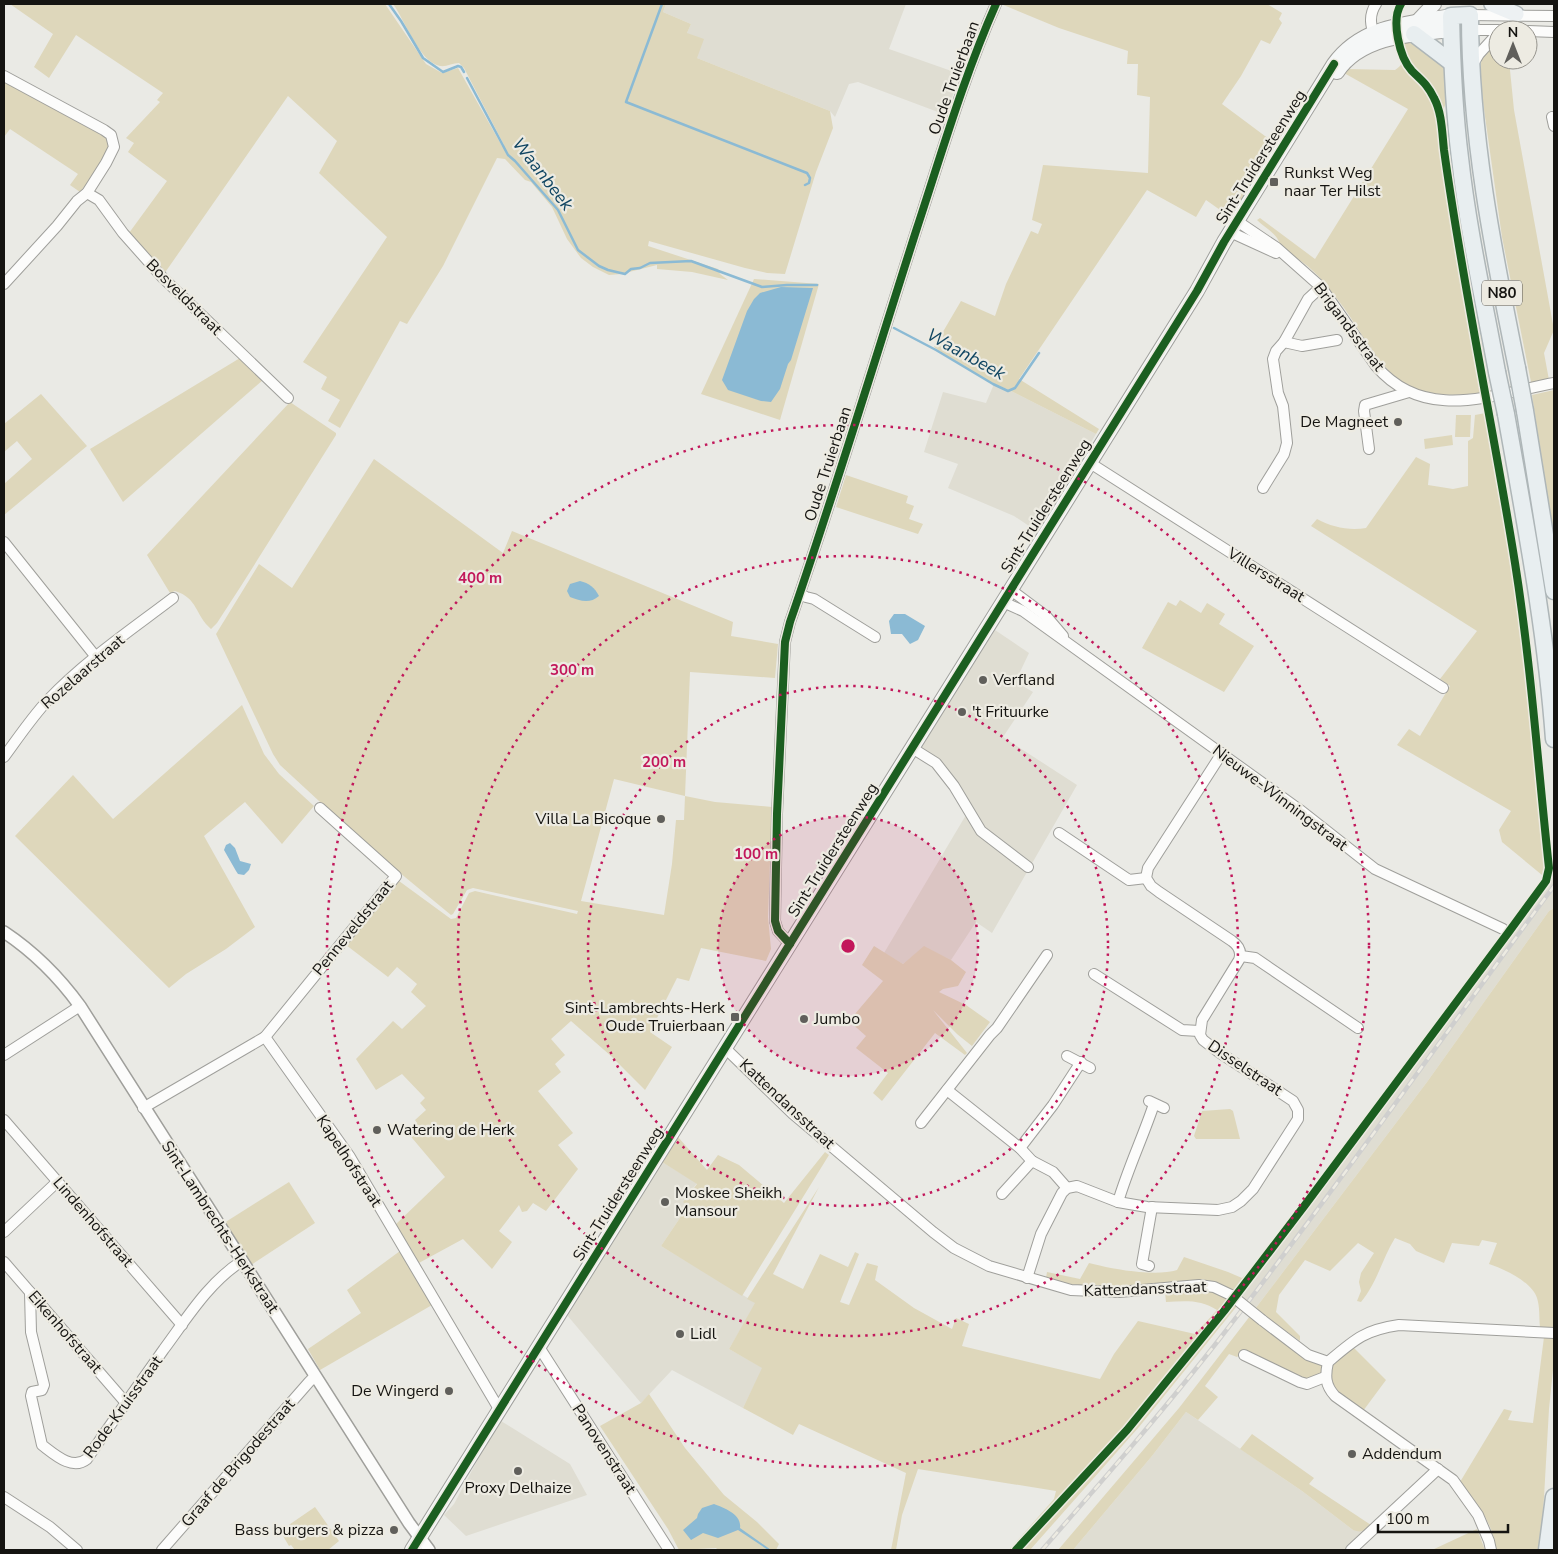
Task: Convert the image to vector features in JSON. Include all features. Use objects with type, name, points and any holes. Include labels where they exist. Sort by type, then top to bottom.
[{"type":"highway","name":"Sint-Truidersteenweg","points":[[1451,17],[1470,16]]},
{"type":"highway","name":"N80","points":[[1470,16],[1471,67],[1479,166],[1525,411],[1554,591]]},
{"type":"highway","name":"N80","points":[[1451,17],[1452,63],[1460,158],[1475,254],[1506,414],[1537,591],[1550,682],[1554,739]]},
{"type":"highway","points":[[1416,28],[1452,63]]},
{"type":"highway","points":[[1547,1550],[1554,1497]]},
{"type":"main road","points":[[1416,28],[1434,4]]},
{"type":"main road","points":[[1492,4],[1516,14]]},
{"type":"main road","name":"Sint-Truidersteenweg","points":[[412,1550],[1237,228],[1334,64],[1347,48],[1358,40],[1416,28],[1451,17]]},
{"type":"street","name":"Oude Truierbaan","points":[[790,944],[778,931],[775,921],[777,814],[784,647],[790,622],[841,474],[886,326],[971,64],[996,4]]},
{"type":"street","points":[[1375,37],[1370,20],[1372,10],[1376,4]]},
{"type":"street","points":[[1470,16],[1516,14],[1554,16]]},
{"type":"street","points":[[1470,16],[1488,26]]},
{"type":"street","points":[[1538,31],[1554,32]]},
{"type":"street","points":[[1471,67],[1488,44]]},
{"type":"street","points":[[4,76],[104,130],[110,135],[114,147],[86,193],[4,284]]},
{"type":"street","name":"Bosveldstraat","points":[[86,193],[99,200],[123,233],[163,278],[288,398]]},
{"type":"street","name":"Brigandsstraat","points":[[1237,228],[1290,259],[1321,287],[1376,366],[1391,381],[1409,392],[1428,399],[1448,402],[1468,401],[1551,384]]},
{"type":"street","points":[[1263,488],[1284,454],[1287,443],[1283,406],[1278,393],[1273,359],[1308,298],[1321,287]]},
{"type":"street","points":[[1284,342],[1302,346],[1337,340]]},
{"type":"street","points":[[1369,449],[1364,411],[1365,405],[1409,392]]},
{"type":"street","name":"Villersstraat","points":[[1090,462],[1443,688]]},
{"type":"street","points":[[4,542],[96,657]]},
{"type":"street","name":"Nieuwe-Winningstraat","points":[[1011,590],[1046,616],[1070,644]]},
{"type":"street","points":[[800,594],[806,598],[814,599],[876,637]]},
{"type":"street","name":"Rozelaarstraat","points":[[4,757],[48,700],[96,657],[173,598]]},
{"type":"street","name":"Nieuwe-Winningstraat","points":[[1003,602],[1023,611],[1184,728],[1222,753],[1300,810],[1375,869],[1503,929]]},
{"type":"street","points":[[912,748],[936,763],[954,786],[981,831],[1028,867]]},
{"type":"street","points":[[1222,753],[1148,868],[1146,878],[1151,886],[1159,892],[1236,944],[1241,956],[1255,958],[1358,1028]]},
{"type":"street","name":"Penneveldstraat","points":[[265,1037],[396,876],[320,808]]},
{"type":"street","points":[[1059,832],[1129,880],[1146,878]]},
{"type":"street","name":"Sint-Lambrechts-Herkstraat","points":[[4,932],[42,962],[64,985],[80,1006],[143,1108],[429,1550]]},
{"type":"street","points":[[922,1123],[990,1035],[998,1028],[1047,955]]},
{"type":"street","name":"Disselstraat","points":[[1067,1188],[1077,1186],[1118,1202],[1152,1208],[1218,1210],[1232,1207],[1253,1189],[1298,1119],[1298,1110],[1293,1101],[1203,1040],[1199,1031],[1202,1020],[1241,956]]},
{"type":"street","points":[[1094,974],[1182,1030],[1199,1031]]},
{"type":"street","points":[[4,1054],[80,1006]]},
{"type":"street","points":[[143,1108],[265,1037]]},
{"type":"street","name":"Kapelhofstraat","points":[[265,1037],[350,1157],[499,1409]]},
{"type":"street","name":"Kattendansstraat","points":[[725,1048],[793,1114],[954,1248],[980,1261],[1027,1278],[1071,1290],[1118,1292],[1199,1285],[1214,1287],[1231,1295],[1308,1355],[1328,1362]]},
{"type":"street","points":[[1067,1056],[1090,1068]]},
{"type":"street","points":[[1020,1148],[1081,1062]]},
{"type":"street","points":[[947,1090],[1020,1148],[1032,1161],[1053,1172],[1067,1188],[1062,1193],[1041,1234],[1027,1278]]},
{"type":"street","points":[[1118,1202],[1126,1174],[1148,1122],[1151,1102],[1164,1108]]},
{"type":"street","name":"Lindenhofstraat","points":[[4,1120],[182,1325]]},
{"type":"street","points":[[1002,1194],[1032,1161]]},
{"type":"street","points":[[4,1232],[57,1182]]},
{"type":"street","points":[[1149,1266],[1142,1264],[1152,1208]]},
{"type":"street","name":"Rode-Kruisstraat","points":[[30,1292],[31,1332],[44,1385],[42,1390],[32,1392],[31,1401],[42,1445],[69,1462],[77,1464],[87,1459],[182,1325],[214,1284],[242,1261]]},
{"type":"street","name":"Eikenhofstraat","points":[[4,1262],[126,1403]]},
{"type":"street","points":[[1491,1550],[1478,1515],[1453,1480],[1335,1396],[1330,1390],[1325,1377],[1328,1362],[1359,1336],[1380,1327],[1399,1325],[1554,1333]]},
{"type":"street","name":"Panovenstraat","points":[[539,1347],[669,1550]]},
{"type":"street","points":[[1244,1355],[1307,1384],[1325,1377]]},
{"type":"street","name":"Graaf de Brigodestraat","points":[[162,1550],[315,1376]]},
{"type":"street","points":[[1351,1550],[1438,1468]]},
{"type":"street","points":[[4,1498],[50,1527],[78,1550]]},
{"type":"shaded area","points":[[10,4],[385,4],[426,64],[442,73],[458,68],[502,146],[504,145],[464,68],[459,63],[440,66],[432,63],[425,57],[393,4],[666,4],[663,12],[691,24],[687,33],[704,39],[697,58],[830,111],[833,128],[816,172],[785,274],[767,273],[745,268],[649,241],[648,246],[718,269],[720,274],[728,280],[692,272],[657,269],[657,265],[609,275],[593,267],[581,258],[567,239],[552,207],[531,182],[525,180],[505,159],[497,158],[443,266],[407,324],[400,321],[340,428],[328,421],[340,400],[321,389],[327,377],[303,362],[387,237],[319,173],[337,141],[288,96],[164,274],[129,233],[167,181],[128,152],[134,143],[126,138],[160,102],[157,100],[163,93],[76,35],[49,78],[34,67],[53,34]]},
{"type":"shaded area","points":[[666,4],[906,4],[889,49],[960,74],[946,115],[858,82],[849,84],[835,117],[830,111],[697,58],[687,33],[691,24],[663,12]]},
{"type":"shaded area","points":[[1001,4],[1267,4],[1282,13],[1279,19],[1282,23],[1270,44],[1261,40],[1241,76],[1222,104],[1277,145],[1230,217],[1206,200],[1196,217],[1147,190],[1019,379],[1099,429],[1096,434],[978,376],[934,347],[961,301],[995,316],[1006,284],[1031,231],[1038,234],[1042,224],[1032,220],[1043,165],[1148,173],[1150,97],[1137,95],[1138,64],[1127,64],[1128,51],[1059,28]]},
{"type":"shaded area","points":[[1411,41],[1432,53],[1447,70],[1449,95],[1444,108],[1444,120],[1490,391],[1450,395],[1436,394],[1411,387],[1399,380],[1375,354],[1345,309],[1323,281],[1283,248],[1275,235],[1257,220],[1260,218],[1315,259],[1408,109],[1344,73],[1346,69],[1395,70],[1404,58],[1403,42]]},
{"type":"shaded area","points":[[1488,49],[1488,70],[1510,70],[1514,110],[1554,330],[1544,353],[1549,380],[1531,382],[1502,237],[1480,81],[1483,57]]},
{"type":"shaded area","points":[[4,82],[107,138],[110,146],[97,171],[80,192],[70,185],[78,174],[10,129],[4,137]]},
{"type":"shaded area","points":[[754,279],[819,284],[780,420],[701,394]]},
{"type":"shaded area","points":[[240,358],[263,380],[123,502],[90,449]]},
{"type":"shaded area","points":[[994,384],[1096,434],[1038,532],[1014,516],[948,488],[958,464],[924,452],[943,392],[986,403]]},
{"type":"shaded area","points":[[1554,390],[1554,548],[1532,395]]},
{"type":"shaded area","points":[[41,394],[87,446],[4,515],[4,484],[32,459],[17,441],[4,452],[4,424]]},
{"type":"shaded area","points":[[290,402],[336,433],[336,435],[241,586],[211,629],[188,598],[175,591],[170,593],[147,555]]},
{"type":"shaded area","points":[[1491,412],[1518,553],[1536,680],[1553,868],[1549,881],[1515,926],[1512,924],[1543,883],[1542,875],[1502,842],[1499,830],[1511,811],[1397,745],[1409,729],[1420,736],[1450,686],[1440,679],[1477,631],[1311,526],[1317,519],[1341,528],[1366,528],[1416,457],[1430,464],[1428,485],[1453,489],[1468,486],[1468,441],[1473,438],[1475,415]]},
{"type":"shaded area","points":[[1456,415],[1471,415],[1470,437],[1455,437]]},
{"type":"shaded area","points":[[1452,435],[1453,445],[1425,449],[1424,439]]},
{"type":"shaded area","points":[[374,459],[503,553],[512,531],[733,622],[731,636],[778,644],[775,678],[690,672],[685,796],[715,802],[772,807],[768,917],[771,949],[766,961],[701,948],[689,981],[677,978],[650,1032],[672,1047],[645,1090],[611,1056],[571,1021],[551,1039],[565,1055],[555,1064],[561,1072],[538,1091],[573,1133],[558,1145],[578,1169],[546,1211],[533,1203],[527,1211],[522,1212],[519,1205],[499,1231],[512,1242],[492,1269],[463,1239],[417,1264],[395,1225],[445,1177],[407,1132],[417,1123],[415,1120],[426,1110],[420,1103],[425,1098],[402,1074],[376,1090],[356,1059],[393,1021],[402,1029],[426,1006],[411,992],[417,984],[397,967],[388,977],[346,945],[399,881],[451,919],[456,918],[469,893],[475,891],[577,914],[578,911],[473,888],[467,890],[451,915],[371,849],[280,765],[216,634],[259,564],[292,588]],"holes":[[[614,779],[685,796],[684,820],[676,820],[672,864],[664,915],[581,901]]]},
{"type":"shaded area","points":[[846,475],[908,496],[906,503],[914,506],[909,519],[923,524],[918,534],[836,507]]},
{"type":"shaded area","points":[[1180,600],[1201,613],[1207,603],[1225,614],[1219,624],[1254,646],[1224,692],[1142,648],[1168,602],[1176,606]]},
{"type":"shaded area","points":[[995,630],[1029,653],[1020,672],[1021,685],[1033,692],[1003,737],[1077,785],[992,933],[976,922],[951,960],[924,947],[903,964],[884,953],[966,815],[937,769],[927,760],[915,756]]},
{"type":"shaded area","points":[[242,705],[264,754],[279,774],[314,806],[282,844],[245,802],[204,836],[255,927],[226,949],[186,974],[169,988],[15,836],[73,775],[113,819]]},
{"type":"shaded area","points":[[1553,868],[1554,908],[1549,911],[1427,1082],[1255,1309],[1238,1296],[1316,1197],[1549,881]]},
{"type":"shaded area","points":[[1554,908],[1554,1329],[1540,1327],[1538,1301],[1530,1287],[1502,1269],[1489,1264],[1497,1243],[1482,1240],[1479,1246],[1452,1243],[1444,1263],[1416,1251],[1410,1244],[1395,1238],[1367,1295],[1361,1302],[1357,1301],[1361,1291],[1359,1282],[1361,1273],[1374,1253],[1358,1243],[1330,1271],[1305,1260],[1279,1295],[1276,1312],[1300,1336],[1300,1341],[1255,1309],[1427,1082],[1549,911]]},
{"type":"shaded area","points":[[1498,941],[1502,944],[1316,1197],[1238,1296],[1228,1289],[1207,1282],[1184,1281],[1128,1286],[1086,1286],[1046,1278],[1047,1272],[1080,1279],[1089,1263],[1133,1271],[1168,1272],[1177,1270],[1184,1257],[1242,1278],[1278,1237]]},
{"type":"shaded area","points":[[874,946],[903,964],[924,946],[951,960],[966,972],[958,986],[943,989],[939,992],[966,1005],[990,1022],[972,1046],[933,1010],[967,1053],[965,1055],[935,1033],[882,1101],[873,1093],[888,1073],[856,1048],[866,1036],[849,1021],[883,981],[862,965]]},
{"type":"shaded area","points":[[1230,1109],[1233,1111],[1240,1139],[1196,1139],[1194,1136],[1202,1111]]},
{"type":"shaded area","points":[[678,1137],[707,1170],[718,1155],[739,1165],[784,1203],[825,1152],[829,1155],[742,1296],[661,1246],[688,1206],[683,1202],[697,1184],[662,1162]]},
{"type":"shaded area","points":[[662,1162],[697,1183],[684,1201],[688,1206],[661,1246],[756,1303],[729,1349],[763,1368],[743,1408],[672,1370],[641,1403],[567,1315]]},
{"type":"shaded area","points":[[289,1182],[315,1223],[251,1265],[224,1223]]},
{"type":"shaded area","points":[[819,1187],[773,1274],[803,1289],[820,1254],[848,1267],[855,1252],[859,1254],[840,1302],[849,1305],[867,1263],[878,1266],[875,1280],[914,1308],[952,1329],[956,1318],[969,1324],[962,1346],[1100,1379],[1114,1354],[1138,1321],[1195,1334],[1217,1310],[1199,1302],[1166,1302],[1165,1292],[1207,1290],[1219,1294],[1237,1306],[1139,1427],[1030,1550],[1009,1550],[1054,1499],[1056,1491],[918,1469],[902,1515],[896,1550],[891,1550],[906,1473],[799,1424],[793,1435],[743,1408],[762,1368],[729,1349],[755,1303],[747,1299]]},
{"type":"shaded area","points":[[400,1251],[432,1305],[320,1370],[308,1349],[361,1313],[347,1290]]},
{"type":"shaded area","points":[[1250,1316],[1322,1364],[1322,1375],[1304,1380],[1244,1351],[1237,1357],[1229,1354],[1205,1386],[1218,1397],[1198,1420],[1186,1412],[1152,1456],[1073,1550],[1058,1550],[1179,1408]]},
{"type":"shaded area","points":[[1544,1337],[1554,1338],[1554,1360],[1549,1409],[1541,1550],[1496,1550],[1495,1541],[1488,1523],[1478,1505],[1460,1482],[1504,1409],[1512,1411],[1508,1420],[1533,1423]]},
{"type":"shaded area","points":[[1353,1347],[1386,1380],[1363,1411],[1338,1393],[1330,1380],[1334,1363]]},
{"type":"shaded area","points":[[649,1394],[685,1448],[724,1495],[757,1522],[779,1544],[776,1550],[718,1550],[716,1548],[679,1550],[668,1529],[600,1426],[641,1403]]},
{"type":"shaded area","points":[[1186,1412],[1302,1491],[1353,1530],[1366,1530],[1345,1550],[1073,1550],[1152,1456]]},
{"type":"shaded area","points":[[501,1421],[570,1464],[587,1495],[466,1536],[444,1515],[454,1504]]},
{"type":"shaded area","points":[[1252,1434],[1314,1478],[1309,1484],[1371,1525],[1363,1531],[1353,1530],[1302,1491],[1240,1449]]},
{"type":"shaded area","points":[[315,1507],[339,1541],[328,1550],[295,1550],[291,1545],[289,1546],[280,1531]]},
{"type":"shaded area","points":[[1477,1529],[1485,1550],[1432,1550]]},
{"type":"water","points":[[781,287],[813,288],[780,389],[771,402],[761,401],[728,390],[722,380],[747,311],[760,293]]},
{"type":"water","points":[[580,581],[591,586],[599,596],[589,601],[581,601],[570,597],[567,591],[570,584]]},
{"type":"water","points":[[894,614],[905,614],[925,626],[918,640],[910,644],[902,634],[891,634],[889,621]]},
{"type":"water","points":[[230,843],[235,848],[240,861],[251,864],[249,870],[244,875],[238,874],[224,850],[226,845]]},
{"type":"water","points":[[714,1504],[732,1512],[740,1523],[740,1528],[771,1550],[768,1550],[738,1530],[718,1538],[703,1533],[691,1540],[683,1530],[697,1518],[702,1508]]},
{"type":"waterway","name":"Waanbeek","points":[[389,4],[423,58],[443,72],[458,66],[464,72]]},
{"type":"waterway","points":[[662,4],[626,102],[807,173],[810,178],[809,183],[805,185]]},
{"type":"waterway","name":"Waanbeek","points":[[467,78],[508,155],[558,210],[578,250],[599,266],[625,274],[631,269],[640,268],[650,263],[691,261],[762,287],[817,285]]},
{"type":"waterway","name":"Waanbeek","points":[[894,328],[1008,391],[1015,388],[1039,353]]},
{"type":"railway","points":[[1042,1550],[1155,1418],[1221,1337],[1348,1169],[1554,886]]},
{"type":"cycle path","points":[[790,944],[778,931],[775,921],[777,814],[785,642],[945,143],[984,31],[996,4]]},
{"type":"cycle path","points":[[1016,1550],[1127,1430],[1224,1311],[1546,881],[1549,868],[1530,677],[1515,563],[1460,253],[1440,116],[1437,104],[1431,93],[1407,65],[1403,57],[1397,29],[1398,11],[1401,4]]},
{"type":"cycle path","points":[[412,1550],[1197,291],[1224,242],[1334,64]]},
{"type":"place","name":"Runkst Weg naar Ter Hilst","points":[[1274,182]]},
{"type":"place","name":"De Magneet","points":[[1398,422]]},
{"type":"place","name":"Verfland","points":[[983,680]]},
{"type":"place","name":"'t Frituurke","points":[[962,712]]},
{"type":"place","name":"Villa La Bicoque","points":[[661,819]]},
{"type":"place","name":"Sint-Lambrechts-Herk Oude Truierbaan","points":[[735,1017]]},
{"type":"place","name":"Jumbo","points":[[804,1019]]},
{"type":"place","name":"Watering de Herk","points":[[377,1130]]},
{"type":"place","name":"Moskee Sheikh Mansour","points":[[665,1202]]},
{"type":"place","name":"Lidl","points":[[680,1334]]},
{"type":"place","name":"De Wingerd","points":[[449,1391]]},
{"type":"place","name":"Addendum","points":[[1352,1454]]},
{"type":"place","name":"Proxy Delhaize","points":[[518,1471]]},
{"type":"place","name":"Bass burgers & pizza","points":[[394,1530]]}]
